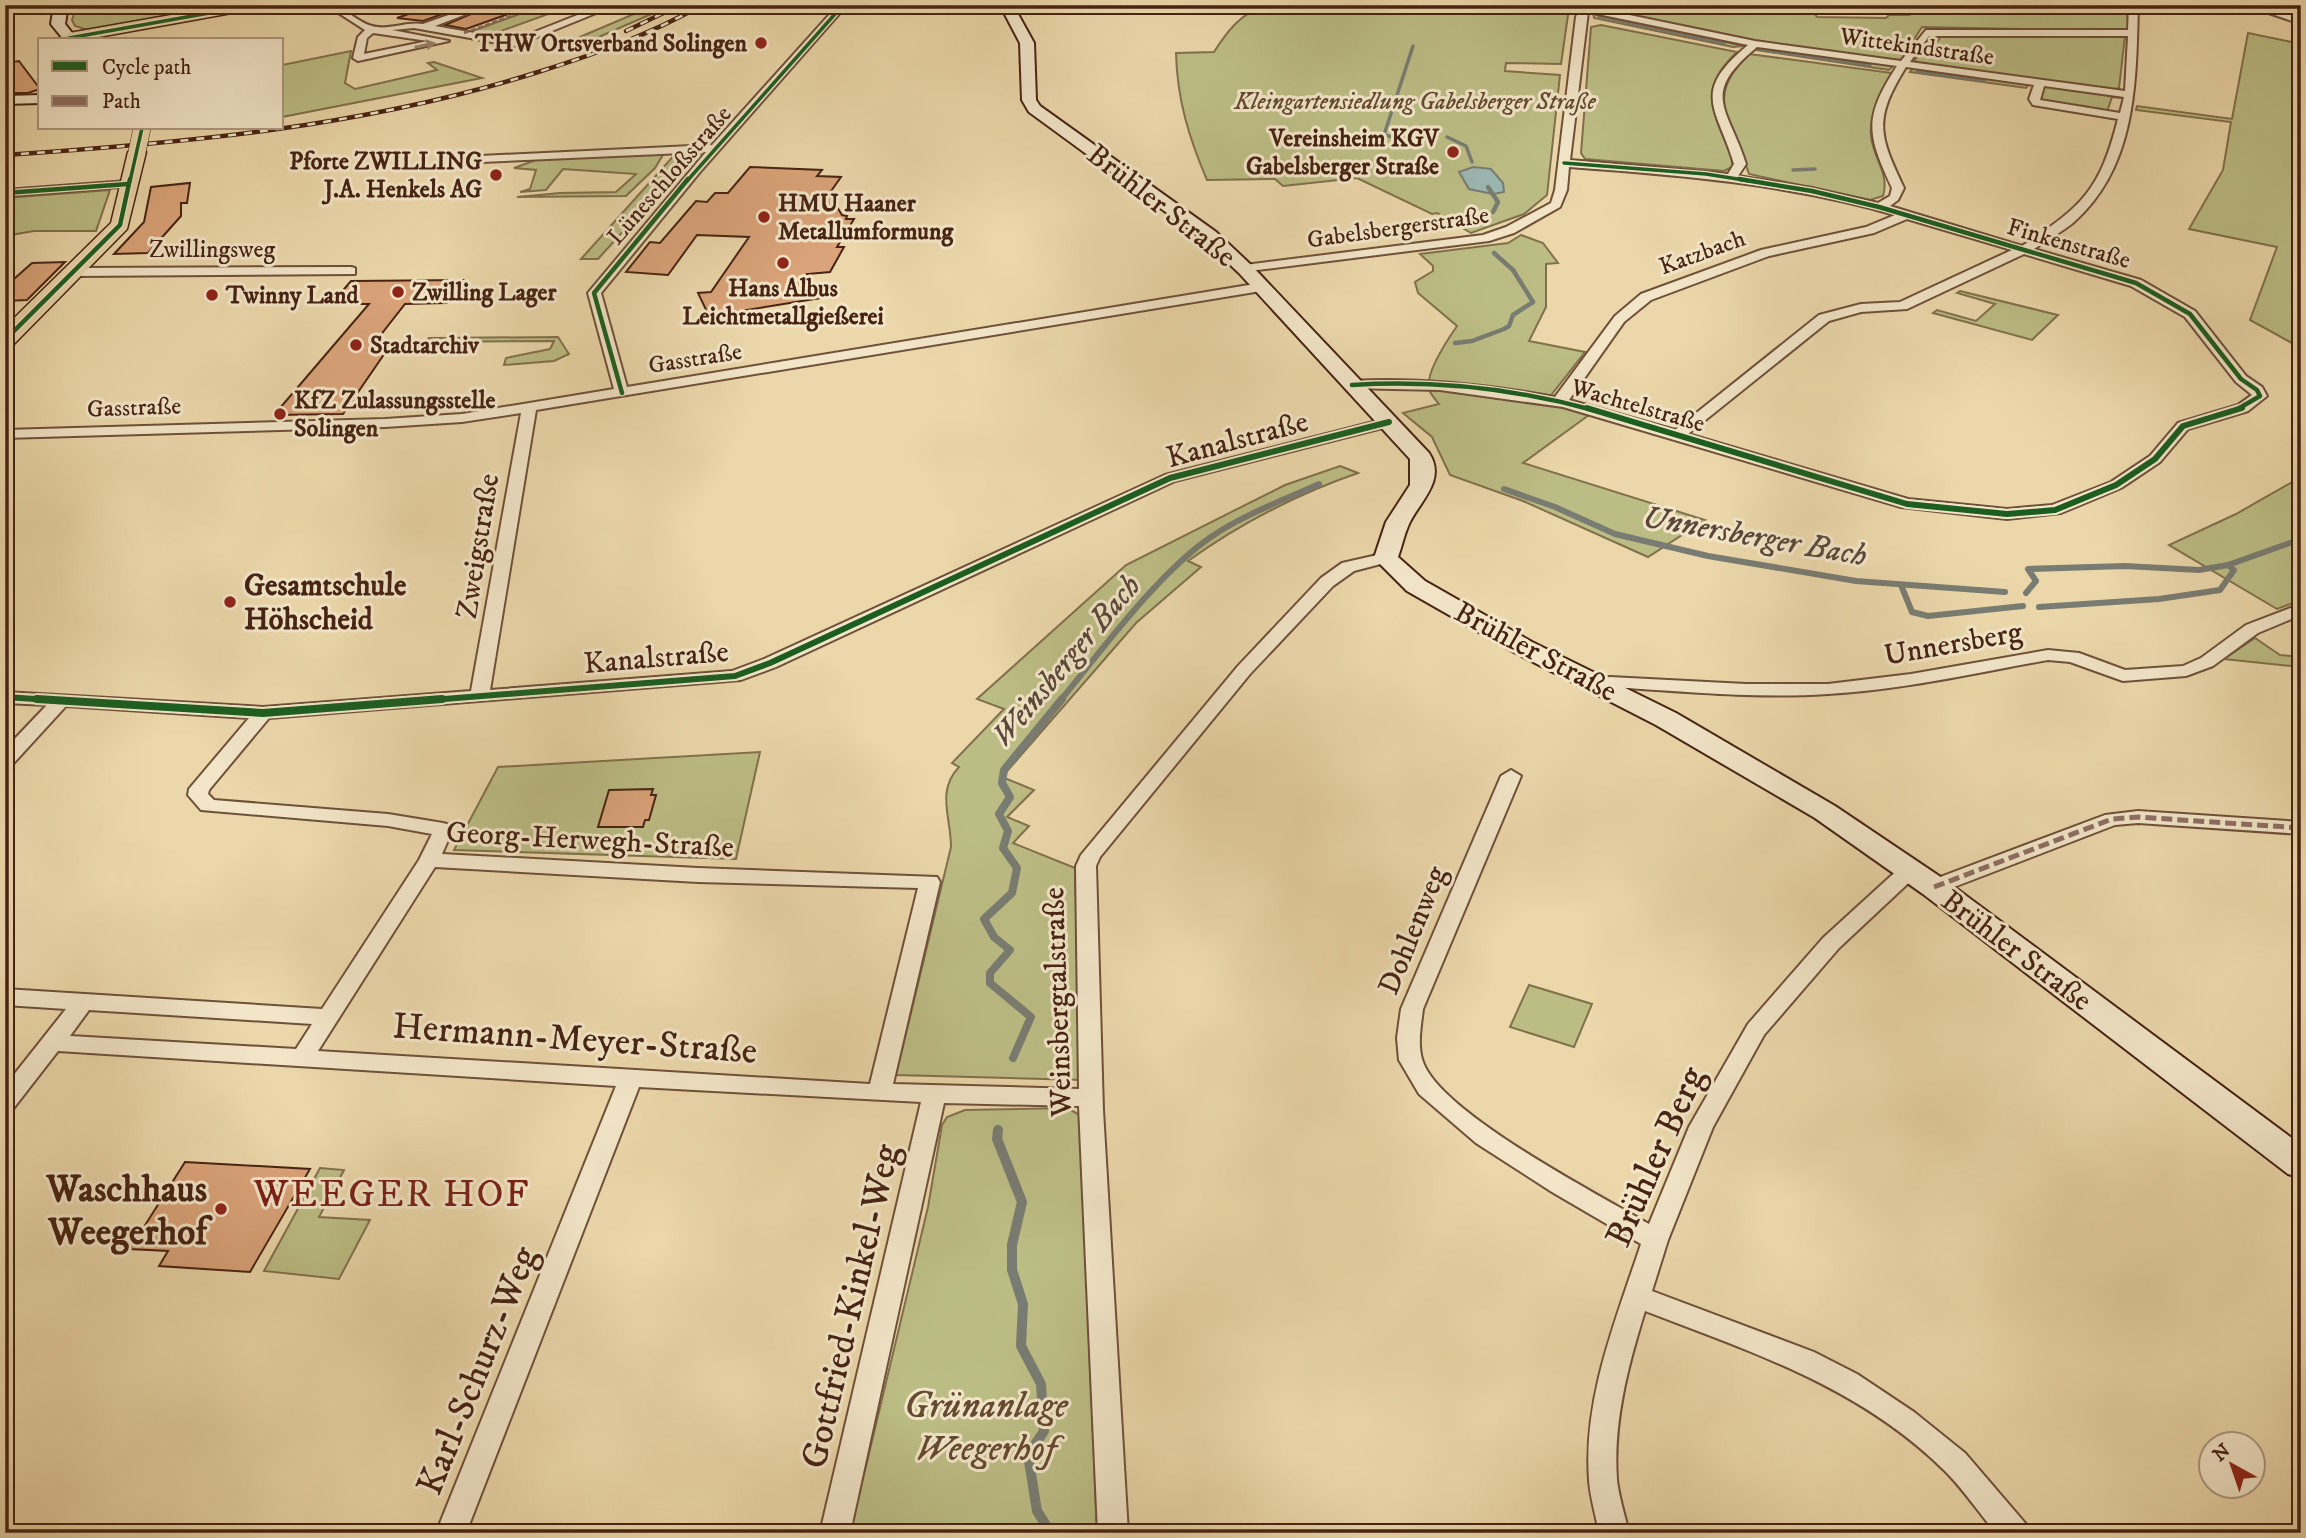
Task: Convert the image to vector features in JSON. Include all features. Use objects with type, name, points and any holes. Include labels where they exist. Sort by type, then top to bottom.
[{"type":"main road","points":[[61,5],[58,24],[69,38]]},
{"type":"main road","points":[[75,38],[254,5]]},
{"type":"main road","name":"Brühler Straße","points":[[1006,5],[1027,43],[1031,106],[1210,236],[1245,269],[1421,458],[1424,468],[1423,485],[1398,523],[1386,558],[1416,586],[1593,684],[1666,719],[1791,791],[1922,879],[2301,1164]]},
{"type":"main road","points":[[5,100],[38,99]]},
{"type":"main road","points":[[5,340],[120,225],[142,130]]},
{"type":"street","points":[[330,5],[371,30],[444,41],[358,58],[363,37],[371,30],[404,24],[515,43],[612,5]]},
{"type":"street","points":[[425,27],[486,5]]},
{"type":"street","name":"Lüneschloßstraße","points":[[622,393],[594,293],[843,5]]},
{"type":"street","points":[[1677,435],[1824,318],[1860,308],[1902,306],[2023,250],[2061,227],[2087,202],[2103,181],[2113,160],[2130,95],[2134,5]]},
{"type":"street","points":[[2249,5],[2301,21]]},
{"type":"street","name":"Gabelsbergerstraße","points":[[1245,269],[1499,234],[1556,205],[1561,190],[1583,10]]},
{"type":"street","name":"Wittekindstraße","points":[[1583,10],[1750,48],[2038,87],[2130,95]]},
{"type":"street","points":[[1879,207],[1898,194],[1898,187],[1877,136],[1877,119],[1901,69],[1926,34],[2134,33]]},
{"type":"street","points":[[1731,177],[1740,164],[1721,120],[1718,88],[1725,70],[1750,48]]},
{"type":"street","name":"Wittekindstraße","points":[[2038,87],[2034,101],[2039,104],[2126,117]]},
{"type":"street","name":"Lüneschloßstraße","points":[[460,160],[717,148]]},
{"type":"street","name":"Finkenstraße","points":[[1564,163],[1731,177],[1812,191],[1879,207],[2136,283],[2190,314],[2241,379],[2257,390],[2260,396],[2243,408],[2183,426],[2155,459],[2135,474],[2091,496],[2054,510],[1997,514],[1907,504]]},
{"type":"street","points":[[5,193],[128,184]]},
{"type":"street","name":"Katzbach","points":[[1559,402],[1616,325],[1634,305],[1646,297],[1765,253],[1874,229],[1906,215]]},
{"type":"street","name":"Zwillingsweg","points":[[73,272],[351,271]]},
{"type":"street","name":"Gasstraße","points":[[5,434],[410,422],[622,393],[1261,287]]},
{"type":"street","name":"Wachtelstraße","points":[[1352,385],[1383,382],[1428,385],[1559,402],[1907,504]]},
{"type":"street","name":"Zweigstraße","points":[[480,694],[529,407]]},
{"type":"street","name":"Kanalstraße","points":[[5,697],[262,713],[480,694],[720,678],[748,672],[1170,478],[1389,422]]},
{"type":"street","name":"Weinsbergtalstraße","points":[[1113,1533],[1091,1098],[1084,877],[1091,855],[1244,670],[1327,582],[1348,567],[1386,558]]},
{"type":"street","name":"Unnersberg","points":[[1593,684],[1610,682],[1826,690],[2048,655],[2073,657],[2123,676],[2136,677],[2186,671],[2207,662],[2252,629],[2301,609]]},
{"type":"street","points":[[5,761],[61,701]]},
{"type":"street","name":"Georg-Herwegh-Straße","points":[[262,713],[199,789],[198,795],[203,803],[208,806],[388,820],[443,829],[429,860],[698,875],[930,882],[879,1093]]},
{"type":"street","name":"Dohlenweg","points":[[1511,776],[1412,1009],[1408,1031],[1413,1068],[1423,1084],[1451,1114],[1654,1240]]},
{"type":"street","points":[[1922,879],[2112,819],[2165,818],[2301,828]]},
{"type":"street","points":[[302,1058],[429,860]]},
{"type":"street","name":"Brühler Berg","points":[[1614,1533],[1603,1481],[1604,1424],[1614,1368],[1654,1240],[1701,1127],[1756,1030],[1831,943],[1922,879]]},
{"type":"street","points":[[5,997],[329,1017]]},
{"type":"street","points":[[5,1103],[84,1001]]},
{"type":"street","name":"Hermann-Meyer-Straße","points":[[54,1042],[934,1096],[1091,1098]]},
{"type":"street","name":"Karl-Schurz-Weg","points":[[451,1533],[631,1077]]},
{"type":"street","name":"Gottfried-Kinkel-Weg","points":[[835,1533],[934,1096]]},
{"type":"street","points":[[1637,1297],[1804,1360],[1847,1382],[1904,1421],[1955,1462],[2015,1533]]},
{"type":"green space","points":[[77,5],[224,5],[88,30],[75,26],[72,20]]},
{"type":"green space","points":[[544,5],[573,5],[490,35],[470,32]]},
{"type":"green space","points":[[655,5],[672,5],[576,47],[561,45]]},
{"type":"green space","name":"Kleingartensiedlung Gabelsberger Straße","points":[[1264,5],[1574,5],[1568,15],[1561,64],[1506,63],[1505,71],[1560,75],[1547,195],[1524,214],[1471,233],[1437,213],[1432,214],[1357,178],[1283,186],[1275,179],[1207,180],[1185,118],[1176,53],[1214,52],[1235,24]]},
{"type":"green space","points":[[1598,5],[1650,5],[1684,13],[1702,5],[1715,5],[1736,8],[1738,11],[1812,10],[1817,17],[1886,18],[1889,15],[1909,15],[1905,9],[2001,11],[2005,14],[2079,14],[2065,5],[2126,5],[2129,31],[1922,27],[1899,63],[1751,41],[1595,8]]},
{"type":"green space","points":[[1593,12],[1743,46],[1733,47],[1594,18]]},
{"type":"green space","points":[[1601,25],[1737,52],[1719,73],[1712,93],[1715,115],[1732,160],[1732,167],[1724,171],[1585,159],[1581,153],[1591,27]]},
{"type":"green space","points":[[2248,33],[2301,44],[2301,348],[2250,320],[2277,247],[2189,229],[2223,170],[2231,122],[2136,110],[2137,106],[2232,119]]},
{"type":"green space","points":[[1941,35],[2125,36],[2119,88],[2113,90],[1914,62],[1926,41],[1938,41]]},
{"type":"green space","points":[[1760,48],[1893,66],[1889,70],[1756,50]]},
{"type":"green space","points":[[351,51],[345,83],[355,89],[437,70],[428,63],[434,62],[482,78],[284,117],[284,65]]},
{"type":"green space","points":[[1749,54],[1892,73],[1877,103],[1871,128],[1872,144],[1883,173],[1883,196],[1870,200],[1749,174],[1725,112],[1724,98],[1727,84]]},
{"type":"green space","points":[[1913,68],[2029,84],[2026,88],[1910,72]]},
{"type":"green space","points":[[2049,86],[2122,98],[2112,97],[2107,112],[2039,102],[2043,88]]},
{"type":"green space","points":[[677,152],[694,153],[598,259],[581,259]]},
{"type":"green space","points":[[664,153],[655,168],[626,196],[517,197],[616,192],[636,174],[563,169],[546,190],[520,192],[530,189],[536,170],[514,168],[536,160]]},
{"type":"green space","points":[[110,190],[96,231],[34,231],[5,236],[5,198]]},
{"type":"green space","points":[[1521,235],[1543,243],[1558,263],[1546,264],[1546,307],[1529,341],[1585,352],[1545,403],[1589,415],[1523,463],[1705,520],[1648,557],[1523,501],[1450,475],[1432,437],[1403,413],[1439,404],[1429,389],[1430,374],[1457,326],[1418,293],[1415,282],[1433,271],[1433,266],[1420,254],[1508,243]]},
{"type":"green space","points":[[1960,291],[2058,315],[2032,340],[1933,313],[1937,310],[1976,321],[1995,304],[1957,293]]},
{"type":"green space","points":[[558,337],[569,354],[554,361],[504,365],[506,358],[550,349],[554,341],[426,342],[429,338]]},
{"type":"green space","points":[[1340,466],[1358,473],[1313,490],[1270,511],[1188,561],[1201,567],[1136,623],[1002,777],[1034,790],[1007,817],[1029,826],[1013,843],[1075,868],[1080,1080],[896,1075],[951,847],[946,795],[952,776],[959,767],[952,763],[1004,709],[977,699],[1126,565],[1285,485]]},
{"type":"green space","points":[[2301,477],[2301,600],[2277,609],[2169,545],[2236,514]]},
{"type":"green space","points":[[2255,638],[2280,655],[2301,657],[2301,667],[2224,659]]},
{"type":"green space","points":[[760,752],[736,859],[454,850],[498,767]]},
{"type":"green space","points":[[1529,985],[1592,1004],[1574,1047],[1510,1027]]},
{"type":"green space","name":"Grünanlage Weegerhof","points":[[1067,1108],[1078,1114],[1080,1120],[1097,1533],[850,1533],[928,1207],[942,1125],[947,1117],[965,1110]]},
{"type":"green space","points":[[320,1168],[344,1170],[319,1217],[370,1220],[339,1279],[264,1271]]},
{"type":"water","points":[[1473,167],[1491,169],[1503,183],[1504,192],[1493,194],[1469,189],[1459,172]]},
{"type":"building","points":[[435,5],[468,5],[423,21],[397,18]]},
{"type":"building","points":[[492,5],[524,5],[525,8],[466,29],[445,25]]},
{"type":"building","points":[[19,61],[38,90],[28,93],[5,93],[5,63]]},
{"type":"building","points":[[750,167],[822,170],[817,176],[841,177],[829,194],[842,215],[847,216],[846,219],[854,219],[837,247],[844,247],[830,272],[807,274],[821,298],[709,316],[698,293],[711,292],[749,237],[697,235],[668,275],[626,272],[650,242],[660,243],[696,201],[707,202],[715,193],[728,193]]},
{"type":"building","points":[[190,183],[187,203],[181,203],[181,216],[148,253],[114,254],[144,222],[151,187]]},
{"type":"building","points":[[65,262],[27,300],[5,301],[5,287],[32,263]]},
{"type":"building","points":[[463,280],[447,303],[405,304],[369,350],[387,350],[343,414],[274,415],[369,304],[331,304],[351,281]]},
{"type":"building","points":[[653,789],[651,795],[656,795],[649,820],[645,820],[643,827],[598,827],[609,790]]},
{"type":"building","name":"Waschhaus Weegerhof","points":[[185,1162],[310,1169],[250,1272],[159,1266],[168,1251],[130,1249]]},
{"type":"waterway","points":[[1547,5],[1563,10]]},
{"type":"waterway","points":[[1599,16],[1724,43]]},
{"type":"waterway","name":"Weinsberger Bach","points":[[1413,46],[1384,135],[1401,139],[1438,133]]},
{"type":"waterway","points":[[1763,50],[1870,65]]},
{"type":"waterway","points":[[1917,72],[1984,80]]},
{"type":"waterway","name":"Weinsberger Bach","points":[[1447,137],[1466,146],[1472,162]]},
{"type":"waterway","points":[[1793,170],[1815,169]]},
{"type":"waterway","name":"Weinsberger Bach","points":[[1488,187],[1498,202],[1493,212]]},
{"type":"waterway","name":"Weinsberger Bach","points":[[1455,343],[1472,341],[1504,329],[1509,326],[1513,315],[1533,302],[1513,270],[1494,253]]},
{"type":"waterway","name":"Weinsberger Bach","points":[[1060,701],[1149,593],[1188,554],[1234,523],[1319,484]]},
{"type":"waterway","name":"Unnersberger Bach","points":[[1504,489],[1555,507],[1615,534],[1708,556],[1856,581],[2005,592]]},
{"type":"waterway","name":"Unnersberger Bach","points":[[2228,565],[2301,539]]},
{"type":"waterway","name":"Unnersberger Bach","points":[[2026,593],[2036,581],[2028,569],[2125,566],[2199,570],[2228,565]]},
{"type":"waterway","points":[[2039,607],[2159,599],[2220,590],[2234,570],[2228,565]]},
{"type":"waterway","points":[[1901,585],[1912,612],[1928,616],[2023,606]]},
{"type":"waterway","name":"Weinsberger Bach","points":[[1013,1058],[1031,1017],[990,983],[990,973],[1010,950],[994,937],[984,919],[1012,893],[1017,868],[1003,848],[1008,831],[999,814],[1010,797],[1002,783],[1004,770],[1062,699]]},
{"type":"waterway","name":"Weinsberger Bach","points":[[998,1130],[997,1139],[1022,1202],[1012,1245],[1012,1270],[1023,1304],[1021,1346],[1041,1384],[1044,1431],[1028,1455],[1037,1511],[1051,1533]]},
{"type":"railway","points":[[626,31],[680,5]]},
{"type":"railway","points":[[284,128],[405,107],[535,73],[620,44],[702,5]]},
{"type":"railway","points":[[5,155],[139,145],[273,130]]},
{"type":"marked path","points":[[464,33],[541,5]]},
{"type":"marked path","points":[[1934,887],[2112,819],[2138,817],[2301,828]]},
{"type":"cycle path","points":[[69,38],[254,5]]},
{"type":"cycle path","points":[[622,393],[594,293],[696,170],[843,5]]},
{"type":"cycle path","points":[[5,340],[120,225],[142,130]]},
{"type":"cycle path","points":[[1352,385],[1440,385],[1563,403],[1907,504],[2007,514],[2055,510],[2116,485],[2155,459],[2183,426],[2243,408],[2260,396],[2257,390],[2241,379],[2190,314],[2136,283],[1879,207],[1812,191],[1706,174],[1564,163]]},
{"type":"cycle path","points":[[5,193],[128,184]]},
{"type":"cycle path","points":[[5,697],[263,713],[735,676],[770,663],[1170,478],[1389,422]]},
{"type":"place","name":"THW Ortsverband Solingen","points":[[761,43]]},
{"type":"place","name":"Vereinsheim KGV Gabelsberger Straße","points":[[1453,152]]},
{"type":"place","name":"Pforte ZWILLING J.A. Henkels AG","points":[[496,175]]},
{"type":"place","name":"HMU Haaner Metallumformung","points":[[764,217]]},
{"type":"place","name":"Hans Albus Leichtmetallgießerei","points":[[783,263]]},
{"type":"place","name":"Zwilling Lager","points":[[398,292]]},
{"type":"place","name":"Twinny Land","points":[[212,295]]},
{"type":"place","name":"Stadtarchiv","points":[[356,345]]},
{"type":"place","name":"KfZ Zulassungsstelle Solingen","points":[[280,414]]},
{"type":"place","name":"Gesamtschule Höhscheid","points":[[230,602]]},
{"type":"place","name":"Waschhaus Weegerhof","points":[[221,1209]]},
{"type":"district","name":"WEEGER HOF","points":[[392,1193]]}]
